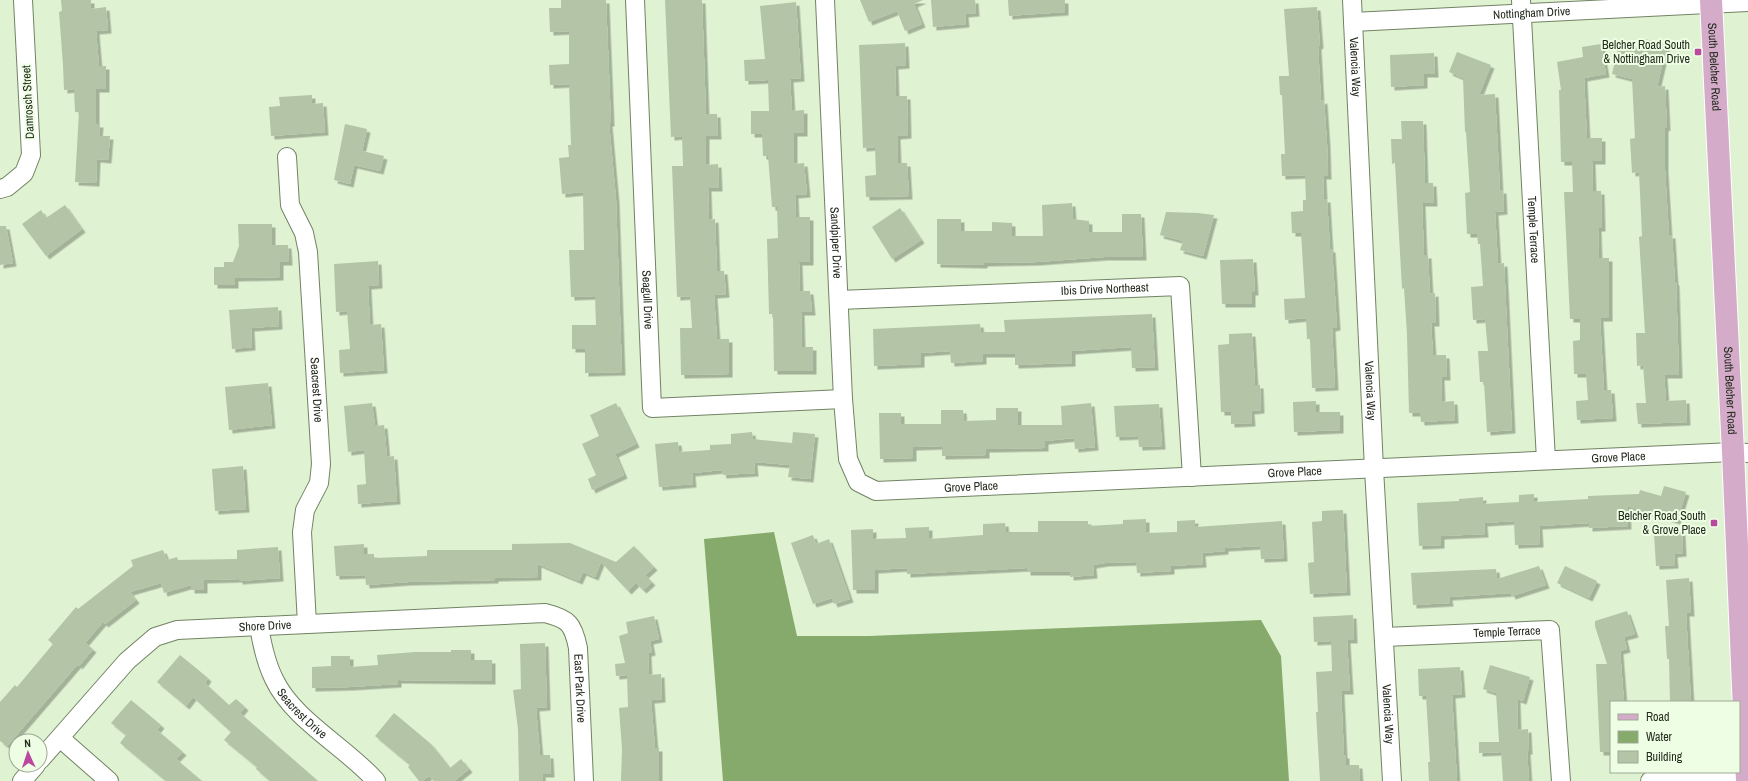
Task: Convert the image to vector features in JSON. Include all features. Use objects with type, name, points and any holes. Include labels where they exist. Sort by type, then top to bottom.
[{"type":"main road","name":"South Belcher Road","points":[[1711,2],[1743,451],[1747,777]]},
{"type":"street","name":"Damrosch Street","points":[[0,189],[7,187],[24,174],[31,156],[23,0]]},
{"type":"street","name":"Seagull Drive","points":[[635,0],[652,408],[843,399]]},
{"type":"street","name":"Sandpiper Drive","points":[[825,0],[840,300],[843,399],[848,460],[858,482]]},
{"type":"street","name":"Valencia Way","points":[[1352,0],[1374,469],[1392,781]]},
{"type":"street","name":"Nottingham Drive","points":[[1353,22],[1521,7],[1748,2]]},
{"type":"street","name":"Temple Terrace","points":[[1521,7],[1546,460]]},
{"type":"street","name":"Seacrest Drive","points":[[287,157],[290,205],[304,233],[308,252],[321,464],[319,483],[305,510],[302,532],[307,624]]},
{"type":"street","name":"Ibis Drive Northeast","points":[[840,300],[1180,286],[1192,477]]},
{"type":"street","name":"Grove Place","points":[[858,482],[876,491],[1743,451]]},
{"type":"street","name":"Shore Drive","points":[[48,751],[127,661],[155,637],[177,630],[545,613]]},
{"type":"street","name":"East Park Drive","points":[[545,613],[557,616],[570,623],[575,635],[578,648],[584,781]]},
{"type":"street","name":"Seacrest Drive","points":[[259,626],[262,647],[268,665],[274,680],[285,697],[299,712],[365,769],[376,781]]},
{"type":"street","name":"Temple Terrace","points":[[1384,637],[1550,630],[1561,781]]},
{"type":"street","points":[[60,738],[109,781]]},
{"type":"street","points":[[22,781],[29,773]]},
{"type":"street","points":[[1650,781],[1747,777]]},
{"type":"water","points":[[774,532],[797,636],[869,636],[1261,620],[1281,656],[1289,781],[723,781],[704,539]]},
{"type":"building","points":[[61,0],[91,0],[91,9],[106,7],[108,30],[96,31],[99,66],[106,66],[106,89],[96,89],[96,124],[100,124],[99,136],[110,136],[108,160],[97,159],[96,183],[75,182],[79,112],[75,112],[74,89],[64,90],[59,12],[62,11]]},
{"type":"building","points":[[561,0],[606,0],[611,123],[609,123],[616,199],[622,372],[585,373],[585,349],[572,349],[572,325],[596,325],[595,296],[571,297],[569,250],[584,250],[583,192],[562,194],[559,158],[569,157],[568,145],[571,145],[569,84],[550,85],[549,65],[569,64],[569,31],[550,32],[549,8],[561,8]]},
{"type":"building","points":[[665,0],[702,0],[706,114],[717,114],[718,136],[706,136],[706,165],[718,164],[719,188],[708,188],[709,220],[715,219],[717,271],[724,271],[726,294],[714,295],[717,339],[729,339],[729,374],[681,375],[680,328],[692,328],[690,296],[677,297],[672,166],[683,166],[682,136],[671,137]]},
{"type":"building","points":[[860,0],[923,0],[914,4],[922,24],[905,31],[897,11],[869,22]]},
{"type":"building","points":[[931,0],[975,0],[976,13],[965,14],[966,24],[933,27]]},
{"type":"building","points":[[1008,0],[1065,0],[1065,12],[1009,16]]},
{"type":"building","points":[[796,2],[801,78],[790,79],[792,111],[804,110],[804,133],[794,133],[794,164],[804,163],[807,194],[795,195],[796,217],[810,217],[810,262],[799,262],[800,291],[810,291],[812,312],[801,312],[802,347],[813,347],[813,371],[774,371],[773,314],[769,314],[767,239],[778,238],[777,207],[772,207],[768,156],[763,156],[762,134],[751,134],[751,111],[769,111],[768,80],[745,81],[744,60],[765,59],[760,6]]},
{"type":"building","points":[[1317,7],[1320,45],[1318,46],[1321,101],[1324,100],[1327,144],[1328,176],[1323,176],[1324,199],[1327,199],[1337,327],[1332,328],[1335,387],[1312,388],[1310,339],[1307,339],[1306,318],[1285,320],[1284,299],[1305,298],[1301,233],[1292,233],[1291,212],[1303,211],[1303,200],[1306,200],[1305,175],[1282,176],[1281,154],[1285,154],[1282,95],[1280,95],[1279,76],[1289,76],[1284,9]]},
{"type":"building","points":[[1644,39],[1667,44],[1657,87],[1665,86],[1667,127],[1665,128],[1665,170],[1669,235],[1672,235],[1676,282],[1679,375],[1664,375],[1666,401],[1686,400],[1687,422],[1638,424],[1636,403],[1646,403],[1643,365],[1637,366],[1636,333],[1645,333],[1639,237],[1642,236],[1639,172],[1632,173],[1630,139],[1635,138],[1632,79],[1612,74],[1619,44],[1642,49]]},
{"type":"building","points":[[905,43],[906,65],[895,66],[896,96],[907,96],[908,135],[897,136],[898,163],[907,163],[909,196],[866,197],[865,176],[876,175],[875,147],[863,148],[859,45]]},
{"type":"building","points":[[1601,44],[1606,74],[1584,78],[1587,138],[1602,138],[1602,161],[1592,161],[1593,191],[1601,191],[1602,228],[1598,228],[1599,258],[1609,258],[1609,318],[1600,318],[1604,390],[1611,390],[1613,418],[1577,420],[1576,401],[1588,400],[1586,374],[1574,374],[1573,341],[1580,340],[1580,319],[1570,319],[1564,192],[1573,192],[1572,162],[1561,162],[1559,90],[1561,90],[1557,62],[1583,57],[1582,47]]},
{"type":"building","points":[[1457,52],[1491,65],[1479,95],[1495,94],[1500,190],[1503,190],[1504,211],[1495,212],[1498,264],[1504,263],[1512,430],[1487,432],[1484,382],[1480,382],[1478,351],[1488,351],[1485,319],[1473,320],[1471,287],[1483,286],[1480,244],[1478,244],[1477,234],[1467,234],[1465,193],[1470,192],[1465,132],[1463,78],[1449,72]]},
{"type":"building","points":[[1434,53],[1435,74],[1424,74],[1424,85],[1391,87],[1390,55]]},
{"type":"building","points":[[312,95],[312,104],[323,103],[325,132],[271,136],[269,107],[280,106],[279,97]]},
{"type":"building","points":[[1401,121],[1423,121],[1425,183],[1433,183],[1434,203],[1422,203],[1424,255],[1428,255],[1430,294],[1435,293],[1436,323],[1431,323],[1433,355],[1446,355],[1447,377],[1441,377],[1442,402],[1454,401],[1455,420],[1421,422],[1420,413],[1409,413],[1404,288],[1402,289],[1395,163],[1392,164],[1391,139],[1402,139]]},
{"type":"building","points":[[345,124],[367,129],[362,151],[384,156],[380,171],[354,165],[350,184],[334,180]]},
{"type":"building","points":[[1072,203],[1073,219],[1089,221],[1089,232],[1122,232],[1122,214],[1141,214],[1143,257],[1104,257],[1037,262],[984,263],[984,265],[937,264],[937,219],[961,219],[961,231],[992,231],[992,222],[1012,223],[1012,236],[1043,236],[1042,205]]},
{"type":"building","points":[[65,205],[82,229],[46,256],[22,224],[41,210],[46,218]]},
{"type":"building","points":[[900,208],[921,240],[892,259],[872,227]]},
{"type":"building","points":[[1166,212],[1214,215],[1203,256],[1180,250],[1183,241],[1160,235]]},
{"type":"building","points":[[238,224],[272,224],[272,245],[288,245],[289,262],[280,262],[280,277],[235,278],[235,285],[214,285],[214,267],[224,267],[224,262],[233,262],[239,246]]},
{"type":"building","points":[[0,226],[6,226],[13,263],[0,265]]},
{"type":"building","points":[[1253,259],[1255,292],[1252,292],[1252,304],[1222,304],[1220,260]]},
{"type":"building","points":[[378,261],[379,285],[368,286],[370,325],[381,324],[384,370],[340,373],[339,350],[350,349],[347,311],[336,312],[334,264]]},
{"type":"building","points":[[278,307],[279,326],[251,328],[252,347],[232,349],[229,310]]},
{"type":"building","points":[[1152,314],[1155,367],[1132,368],[1131,347],[1072,351],[1072,363],[1015,365],[1015,354],[983,354],[983,361],[951,363],[950,351],[921,353],[921,364],[874,366],[873,329],[980,324],[981,332],[1005,332],[1004,320]]},
{"type":"building","points":[[1252,333],[1255,385],[1260,385],[1261,410],[1251,411],[1252,423],[1231,424],[1231,412],[1221,412],[1218,345],[1229,344],[1229,334]]},
{"type":"building","points":[[268,383],[272,425],[229,430],[225,387]]},
{"type":"building","points":[[1316,401],[1316,412],[1340,412],[1340,430],[1294,432],[1293,402]]},
{"type":"building","points":[[372,403],[375,426],[384,425],[387,457],[394,456],[397,501],[358,504],[357,485],[366,484],[364,450],[348,452],[344,406]]},
{"type":"building","points":[[616,403],[636,444],[615,454],[624,475],[592,490],[588,479],[596,475],[582,444],[599,436],[590,415]]},
{"type":"building","points":[[1091,403],[1095,447],[1075,449],[1074,438],[1045,441],[1045,448],[986,449],[986,455],[942,456],[942,446],[913,447],[913,458],[880,459],[879,413],[901,413],[901,424],[941,424],[941,410],[963,410],[964,421],[996,420],[996,408],[1018,408],[1018,425],[1062,425],[1061,406]]},
{"type":"building","points":[[1159,404],[1162,446],[1139,447],[1138,436],[1116,437],[1114,406]]},
{"type":"building","points":[[752,432],[753,439],[792,443],[793,432],[815,434],[810,479],[788,477],[790,465],[754,462],[755,473],[723,475],[722,470],[692,473],[693,484],[659,487],[655,444],[678,442],[679,452],[710,450],[710,445],[731,444],[731,434]]},
{"type":"building","points":[[243,466],[246,509],[215,511],[212,469]]},
{"type":"building","points":[[1664,486],[1686,492],[1677,521],[1627,506],[1628,526],[1589,528],[1589,523],[1539,526],[1540,544],[1515,545],[1514,521],[1484,523],[1485,534],[1441,536],[1441,545],[1419,546],[1417,503],[1459,501],[1459,499],[1483,497],[1483,504],[1519,502],[1519,495],[1534,494],[1534,502],[1588,499],[1588,496],[1639,494],[1640,490],[1661,496]]},
{"type":"building","points":[[1343,510],[1347,592],[1310,594],[1308,563],[1314,562],[1312,522],[1322,521],[1322,511]]},
{"type":"building","points":[[1146,519],[1146,533],[1177,532],[1177,521],[1195,520],[1195,527],[1282,521],[1284,558],[1261,559],[1260,546],[1225,548],[1225,551],[1202,553],[1203,564],[1171,566],[1171,571],[1137,573],[1136,562],[1105,563],[1093,565],[1094,575],[1070,577],[1070,572],[1027,572],[1027,568],[907,574],[907,568],[875,570],[875,590],[853,590],[851,530],[873,529],[873,539],[906,538],[905,528],[929,527],[929,539],[983,535],[983,524],[1005,523],[1006,532],[1038,532],[1038,521],[1088,521],[1088,526],[1123,524],[1123,520]]},
{"type":"building","points":[[1682,532],[1683,553],[1674,554],[1675,565],[1656,566],[1654,534]]},
{"type":"building","points":[[813,535],[816,544],[829,539],[850,599],[834,604],[832,598],[813,604],[791,543]]},
{"type":"building","points":[[570,543],[616,562],[634,546],[654,567],[645,575],[652,582],[643,590],[636,583],[628,591],[601,562],[595,577],[583,572],[579,581],[538,564],[538,577],[495,578],[495,580],[408,582],[366,585],[365,575],[336,576],[334,546],[364,544],[364,554],[374,554],[374,558],[427,556],[427,550],[512,550],[512,544]]},
{"type":"building","points":[[278,547],[280,578],[239,581],[239,579],[204,580],[204,590],[191,590],[191,585],[164,593],[161,583],[130,592],[136,600],[105,624],[103,622],[85,643],[93,649],[79,666],[78,664],[18,733],[8,733],[7,746],[0,741],[0,702],[15,685],[17,687],[53,644],[48,640],[76,607],[78,609],[133,566],[131,560],[163,550],[167,560],[177,557],[178,560],[237,559],[237,550]]},
{"type":"building","points":[[1539,566],[1546,585],[1512,596],[1511,593],[1449,597],[1450,603],[1413,605],[1411,573],[1496,569],[1497,579]]},
{"type":"building","points":[[1565,566],[1597,581],[1589,598],[1557,583]]},
{"type":"building","points":[[1689,578],[1691,613],[1686,613],[1691,701],[1670,701],[1669,659],[1667,659],[1665,626],[1669,626],[1666,580]]},
{"type":"building","points":[[1627,611],[1635,634],[1624,637],[1627,649],[1620,651],[1624,701],[1610,701],[1610,752],[1600,752],[1596,664],[1607,664],[1595,626],[1595,621]]},
{"type":"building","points":[[1353,615],[1354,640],[1347,640],[1350,691],[1341,691],[1344,755],[1346,755],[1346,765],[1359,765],[1360,781],[1320,781],[1316,712],[1318,712],[1316,672],[1332,671],[1331,641],[1314,642],[1313,617]]},
{"type":"building","points":[[654,616],[659,639],[650,641],[652,652],[648,653],[649,675],[661,674],[662,699],[651,700],[655,748],[659,748],[659,781],[621,781],[622,749],[619,708],[628,707],[627,675],[616,676],[615,664],[625,663],[619,636],[628,633],[626,622]]},
{"type":"building","points":[[545,643],[547,707],[536,708],[540,755],[550,755],[551,774],[542,774],[543,781],[519,781],[518,729],[513,690],[521,689],[520,644]]},
{"type":"building","points":[[451,650],[471,650],[471,660],[492,660],[492,681],[398,680],[398,684],[312,688],[312,667],[331,666],[331,656],[350,656],[350,667],[378,665],[377,655],[415,652],[451,652]]},
{"type":"building","points":[[180,655],[208,678],[205,683],[229,705],[236,699],[245,707],[240,713],[318,781],[270,781],[256,769],[257,767],[224,740],[231,732],[193,697],[186,706],[157,682]]},
{"type":"building","points":[[1490,665],[1530,677],[1523,701],[1517,699],[1518,730],[1528,729],[1529,751],[1527,751],[1529,781],[1503,781],[1501,752],[1479,753],[1479,742],[1499,742],[1496,693],[1483,689]]},
{"type":"building","points":[[1460,667],[1462,694],[1452,695],[1457,781],[1429,781],[1428,762],[1430,762],[1426,696],[1419,696],[1418,669]]},
{"type":"building","points":[[131,700],[161,725],[157,730],[183,752],[176,759],[202,781],[166,781],[120,743],[126,735],[111,723]]},
{"type":"building","points":[[394,713],[431,744],[450,768],[461,759],[469,769],[454,781],[434,781],[429,776],[422,781],[419,781],[408,767],[410,765],[375,736]]},
{"type":"place","name":"Belcher Road South & Nottingham Drive","points":[[1698,52]]},
{"type":"place","name":"Belcher Road South & Grove Place","points":[[1714,523]]}]
